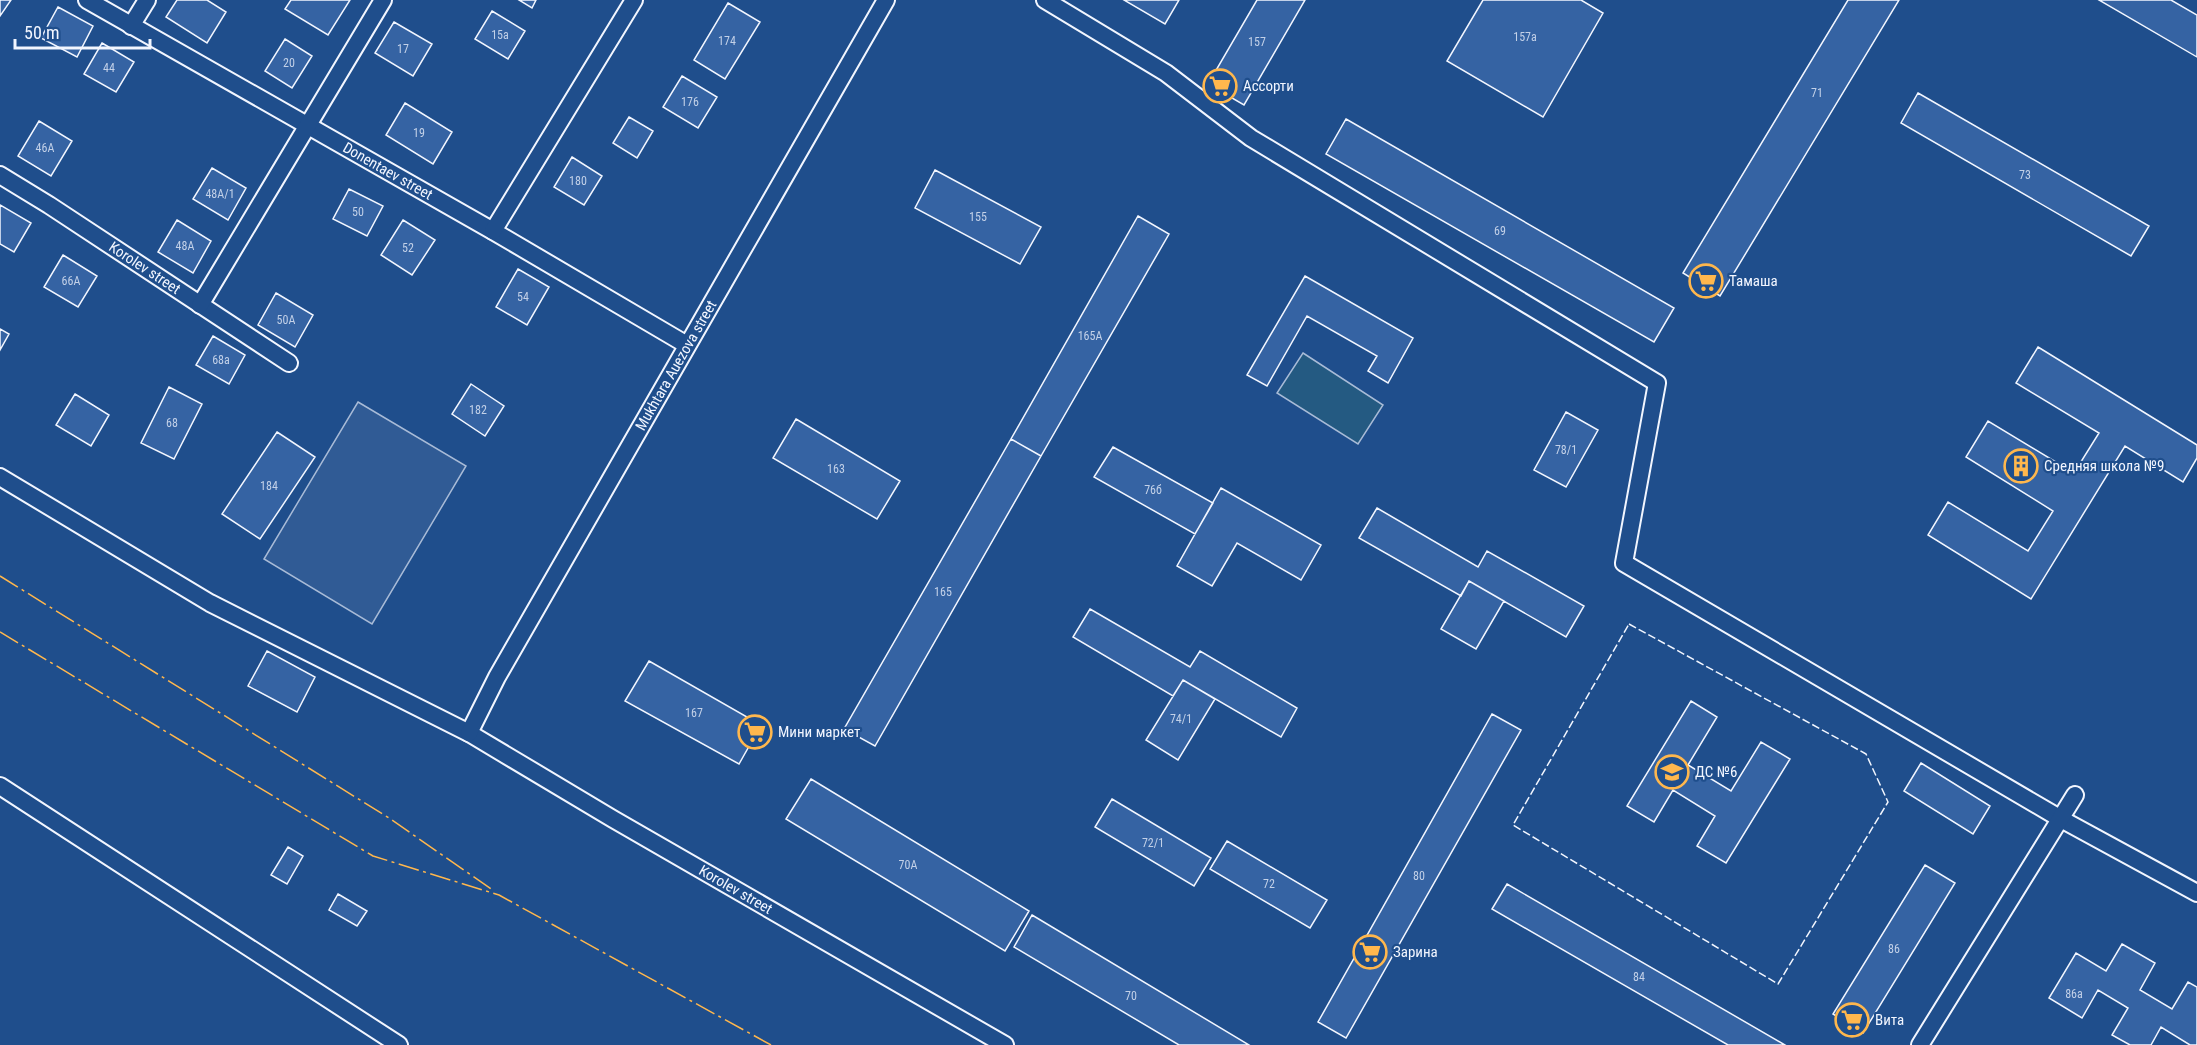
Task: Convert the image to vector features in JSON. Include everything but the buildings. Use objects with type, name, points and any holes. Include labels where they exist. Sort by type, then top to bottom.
[{"type":"street","name":"Donentaev street","points":[[87,0],[309,125],[687,345]]},
{"type":"street","points":[[131,26],[147,0]]},
{"type":"street","points":[[200,305],[383,0]]},
{"type":"street","points":[[493,231],[634,0]]},
{"type":"street","name":"Mukhtara Auezova street","points":[[469,733],[496,677],[886,0]]},
{"type":"street","points":[[1045,0],[1166,73],[1251,138],[1657,383],[1623,563],[2061,819],[2197,893]]},
{"type":"street","name":"Korolev street","points":[[0,175],[289,363]]},
{"type":"street","name":"Korolev street","points":[[0,477],[210,603],[469,733],[613,819],[1005,1045]]},
{"type":"street","points":[[0,786],[399,1045]]},
{"type":"street","points":[[1920,1045],[2076,795]]},
{"type":"shaded area","points":[[1303,353],[1383,405],[1358,444],[1277,393]]},
{"type":"shaded area","points":[[358,402],[466,466],[372,624],[264,559]]},
{"type":"fence","points":[[1629,624],[1866,754],[1888,802],[1778,984],[1513,825],[1629,624]]},
{"type":"power","points":[[0,576],[389,818],[494,891]]},
{"type":"power","points":[[0,632],[373,856],[499,895],[771,1045]]},
{"type":"place","name":"Ассорти","points":[[1220,86]]},
{"type":"place","name":"Тамаша","points":[[1706,281]]},
{"type":"place","name":"Средняя школа №9","points":[[2021,466]]},
{"type":"place","name":"Мини маркет","points":[[755,732]]},
{"type":"place","name":"ДС №6","points":[[1672,772]]},
{"type":"place","name":"Зарина","points":[[1370,952]]},
{"type":"place","name":"Вита","points":[[1852,1020]]}]
